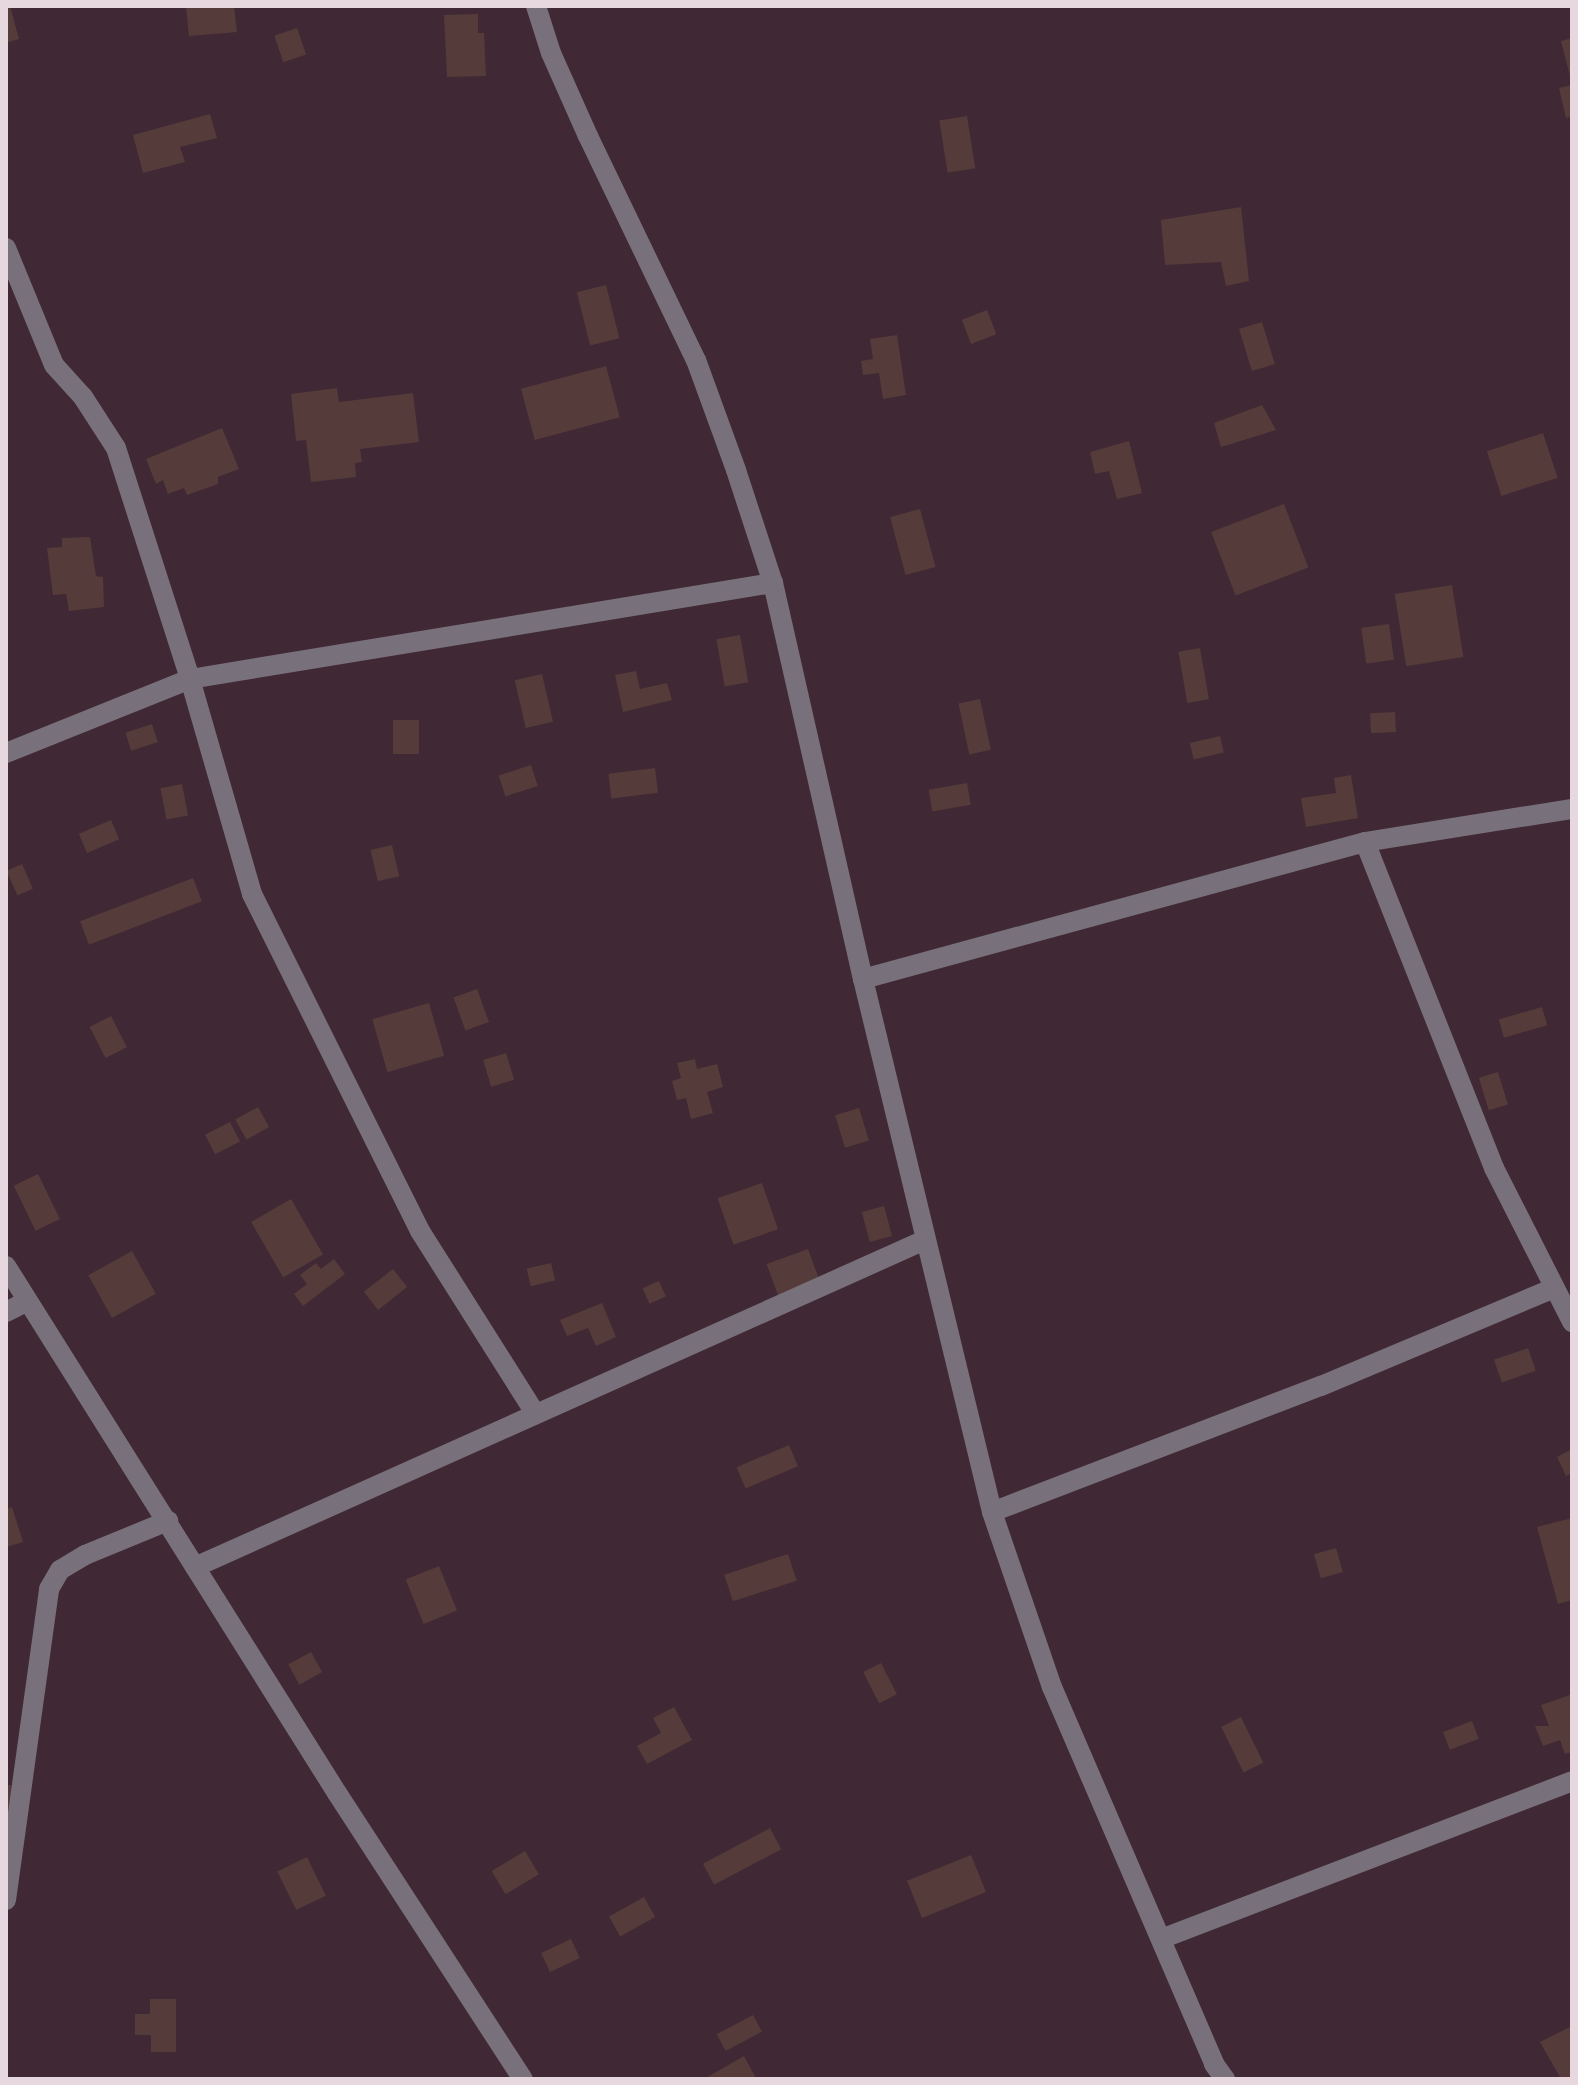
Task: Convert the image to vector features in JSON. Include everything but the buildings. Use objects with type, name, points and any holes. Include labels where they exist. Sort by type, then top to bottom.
[{"type":"street","points":[[536,6],[551,53],[588,136],[696,360],[773,583],[863,979],[992,1512],[1052,1687],[1214,2064],[1225,2079]]},
{"type":"street","points":[[6,248],[54,365],[83,397],[116,448],[190,679],[252,894],[420,1231],[535,1413]]},
{"type":"street","points":[[6,753],[190,679],[773,583]]},
{"type":"street","points":[[863,979],[1365,842],[1572,809]]},
{"type":"street","points":[[1365,842],[1494,1168],[1572,1322]]},
{"type":"street","points":[[195,1567],[925,1240]]},
{"type":"street","points":[[6,1266],[26,1302],[523,2079]]},
{"type":"street","points":[[992,1512],[1321,1386],[1554,1288]]},
{"type":"street","points":[[6,1312],[26,1302]]},
{"type":"street","points":[[6,1900],[49,1589],[60,1570],[85,1555],[168,1521]]},
{"type":"street","points":[[1161,1939],[1572,1781]]}]
